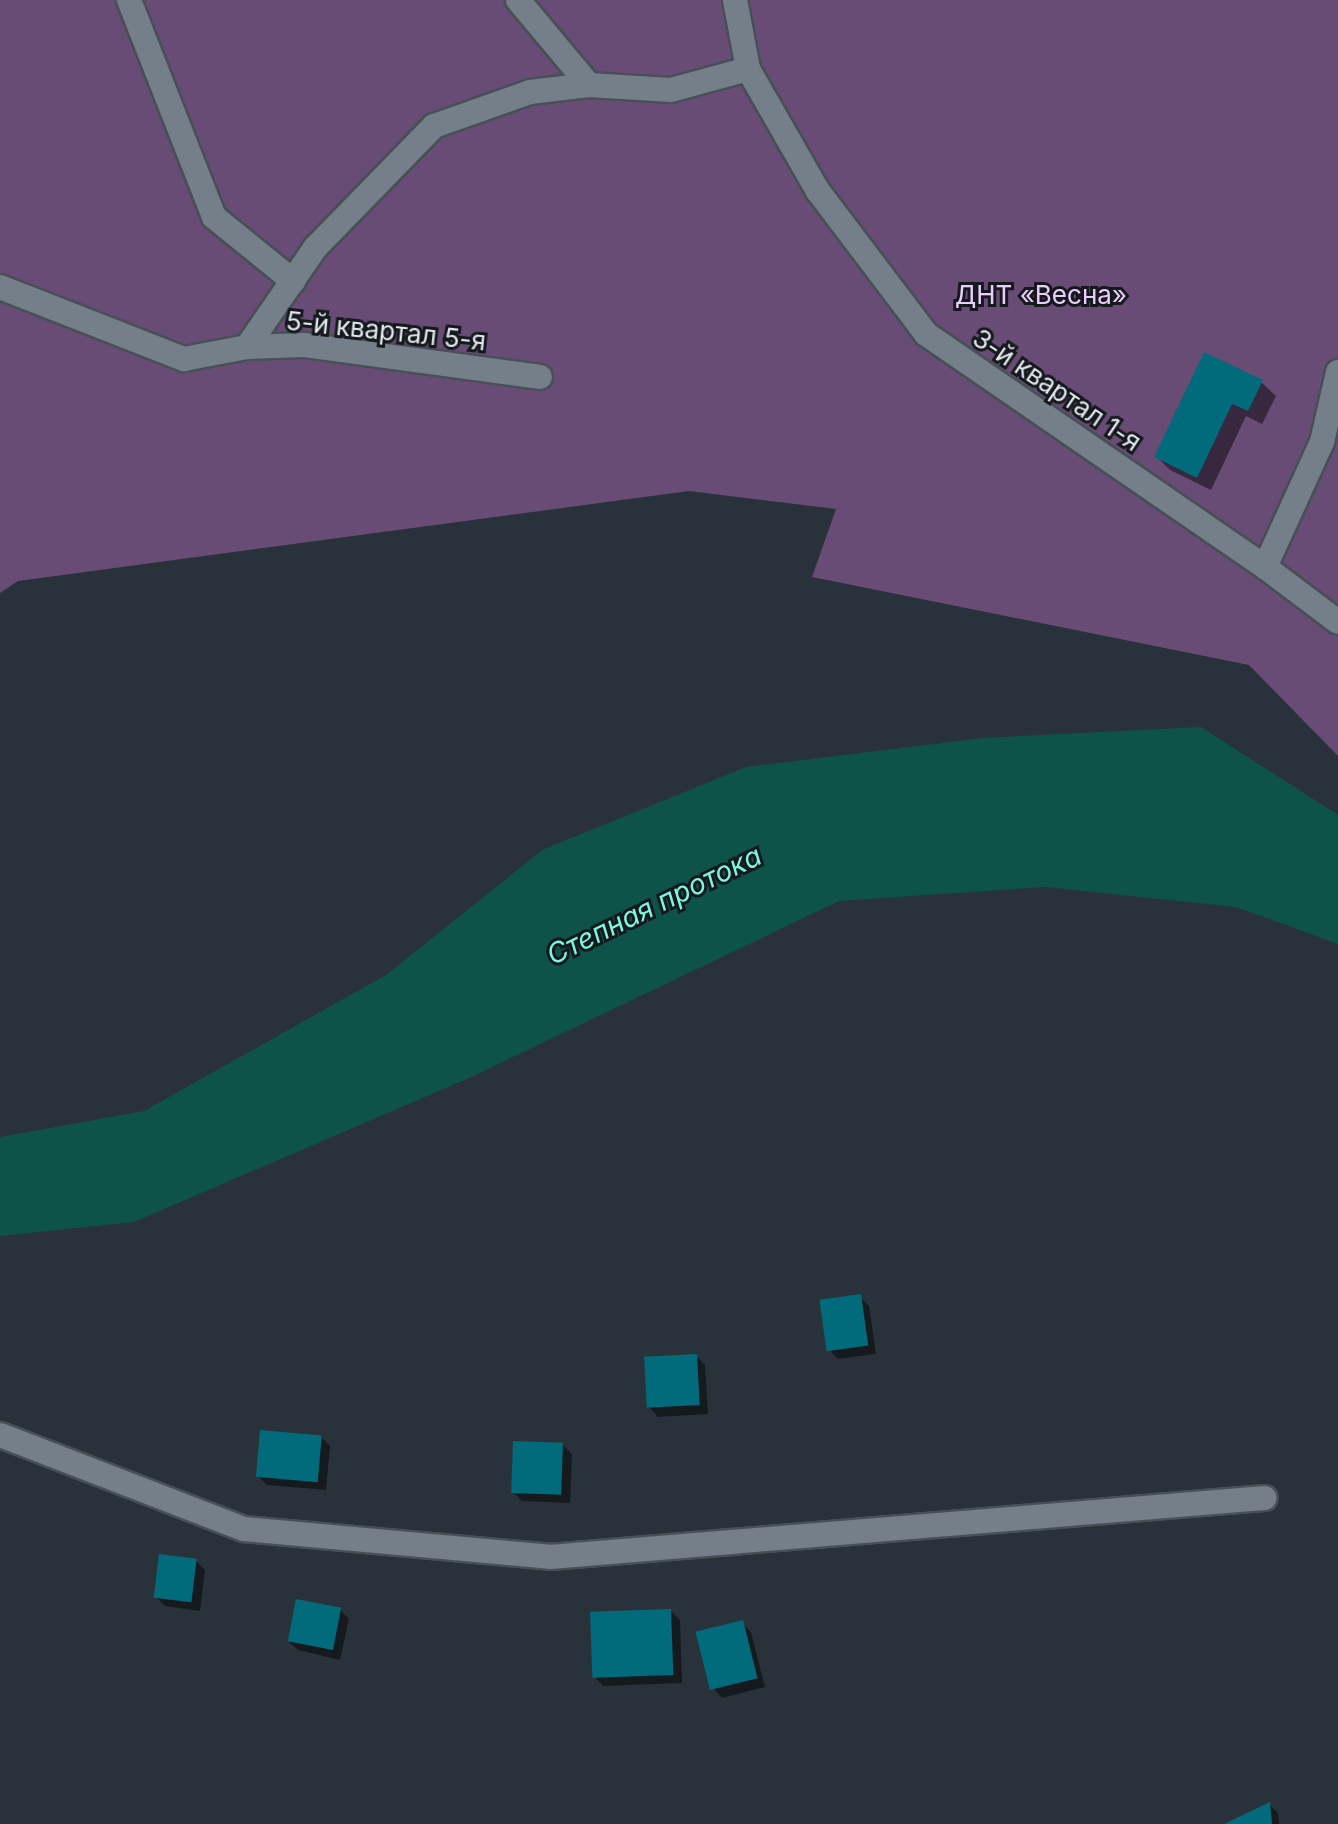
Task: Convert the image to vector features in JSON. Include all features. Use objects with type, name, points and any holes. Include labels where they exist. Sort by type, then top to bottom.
[{"type":"street","points":[[129,0],[214,217],[293,281]]},
{"type":"street","points":[[518,0],[589,85]]},
{"type":"street","name":"3-й квартал 1-я","points":[[735,0],[748,69],[818,191],[926,334],[1265,567],[1338,622]]},
{"type":"street","points":[[247,347],[315,248],[434,126],[530,92],[589,85],[671,90],[748,69]]},
{"type":"street","name":"5-й квартал 5-я","points":[[0,287],[184,359],[247,347],[304,345],[540,377]]},
{"type":"street","points":[[1265,567],[1322,442],[1338,372]]},
{"type":"street","points":[[0,1435],[244,1529],[550,1557],[1265,1498]]},
{"type":"green space","name":"ДНТ «Весна»","points":[[0,0],[1338,0],[1338,756],[1249,665],[812,577],[836,509],[689,491],[18,581],[0,593]]},
{"type":"water","name":"Степная протока","points":[[1201,727],[1338,815],[1338,944],[1236,907],[1045,887],[839,901],[469,1078],[134,1222],[0,1236],[0,1137],[144,1111],[386,975],[542,850],[746,767],[983,738]]},
{"type":"building","points":[[1204,352],[1263,380],[1248,411],[1232,404],[1197,478],[1154,457]]},
{"type":"building","points":[[861,1294],[868,1345],[827,1351],[819,1300]]},
{"type":"building","points":[[697,1354],[700,1405],[647,1408],[644,1357]]},
{"type":"building","points":[[260,1430],[322,1435],[318,1482],[256,1477]]},
{"type":"building","points":[[513,1441],[563,1443],[561,1495],[511,1493]]},
{"type":"building","points":[[159,1554],[197,1559],[191,1602],[154,1598]]},
{"type":"building","points":[[296,1599],[341,1608],[333,1650],[288,1641]]},
{"type":"building","points":[[671,1609],[673,1675],[592,1678],[590,1612]]},
{"type":"building","points":[[743,1620],[758,1678],[710,1690],[695,1632]]},
{"type":"building","points":[[1270,1802],[1272,1824],[1224,1824]]}]
